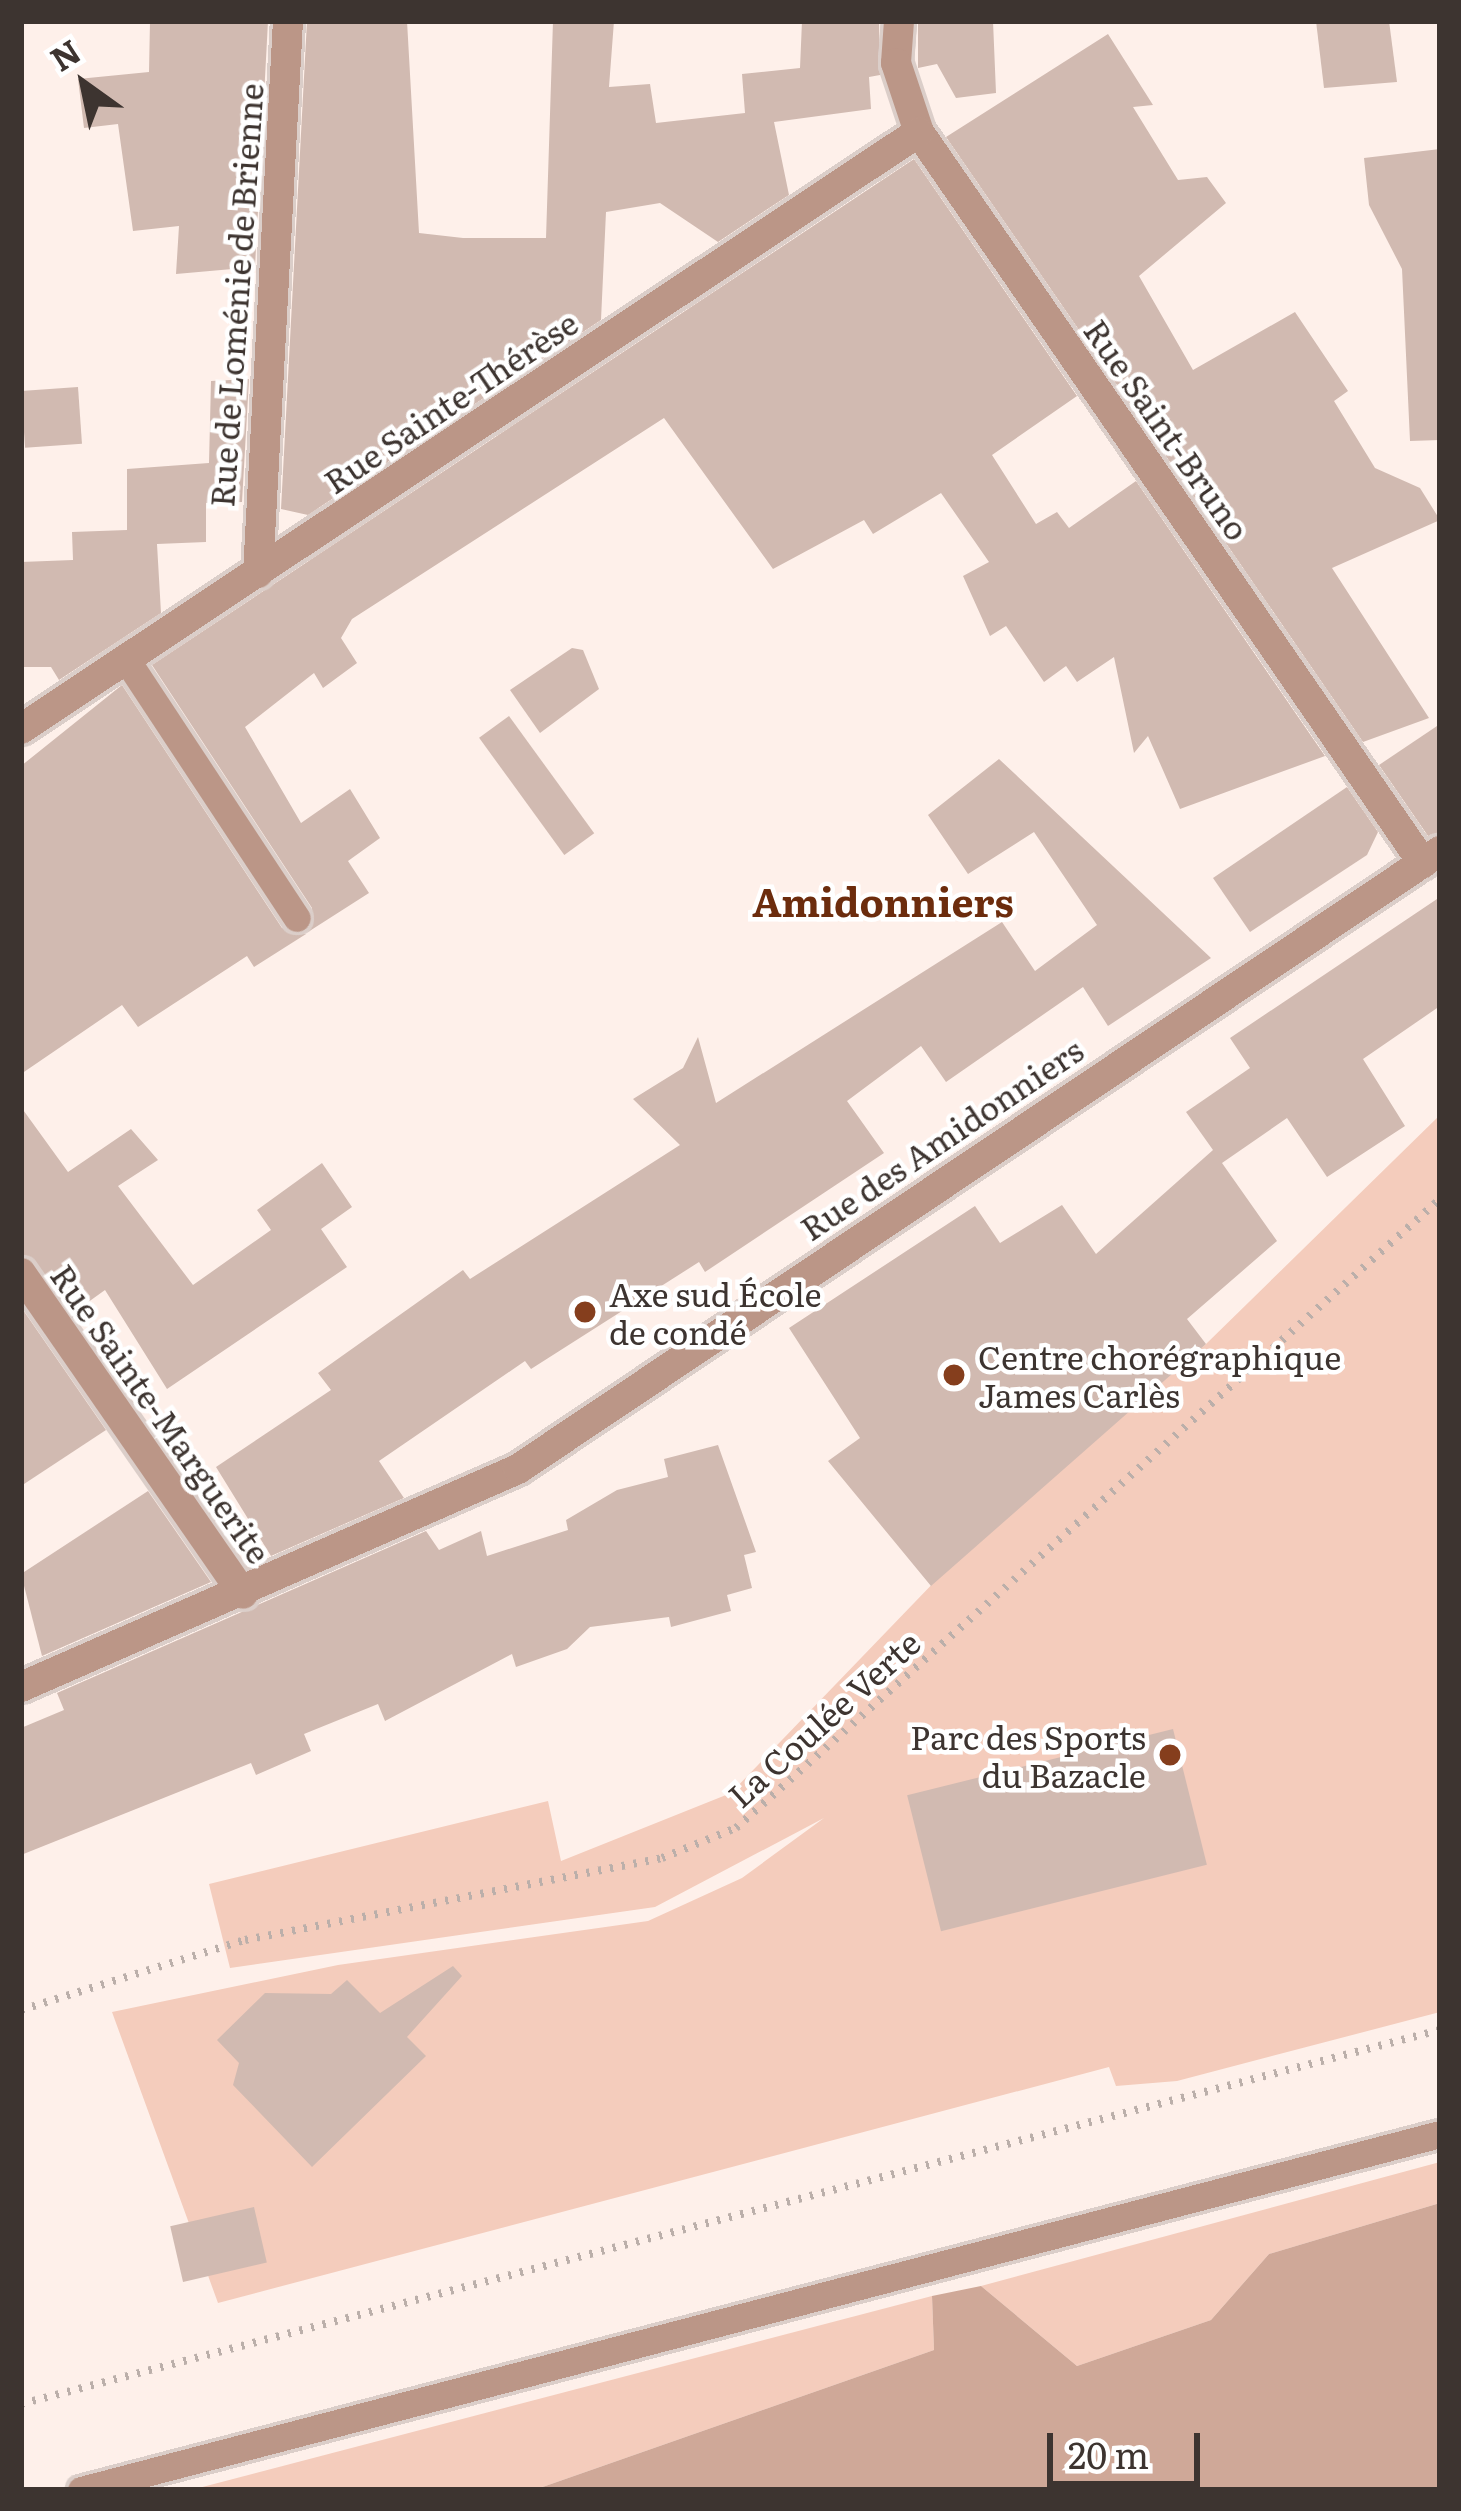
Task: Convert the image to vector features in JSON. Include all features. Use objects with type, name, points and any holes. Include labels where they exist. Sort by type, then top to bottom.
[{"type":"street","name":"Rue de Loménie de Brienne","points":[[258,573],[288,21]]},
{"type":"street","name":"Rue Saint-Bruno","points":[[899,21],[896,63],[919,132],[1431,857]]},
{"type":"street","name":"Rue Sainte-Thérèse","points":[[21,729],[919,132]]},
{"type":"street","name":"Rue des Amidonniers","points":[[21,1687],[243,1594],[518,1469],[1431,857]]},
{"type":"street","name":"Rue Sainte-Marguerite","points":[[21,1273],[243,1594]]},
{"type":"lane","points":[[126,659],[297,918]]},
{"type":"lane","points":[[81,2490],[1440,2134]]},
{"type":"path","name":"La Coulée Verte","points":[[21,2011],[244,1940],[662,1858],[736,1828],[1440,1199]]},
{"type":"path","points":[[21,2404],[1440,2030]]},
{"type":"shaded area","name":"Parc des Sports du Bazacle","points":[[1440,1115],[1440,2012],[1177,2081],[1116,2086],[1109,2067],[218,2303],[112,2012],[338,1965],[648,1921],[742,1878],[824,1818],[655,1907],[230,1968],[209,1884],[548,1801],[561,1861],[731,1793],[967,1548],[1206,1344]]},
{"type":"shaded area","points":[[1440,2162],[1440,2203],[1269,2254],[1211,2320],[1077,2366],[981,2286]]},
{"type":"shaded area","points":[[1440,2203],[1440,2490],[534,2490],[934,2350],[932,2296],[981,2286],[1077,2366],[1211,2320],[1269,2254]]},
{"type":"shaded area","points":[[932,2296],[934,2350],[534,2490],[191,2490]]},
{"type":"building","points":[[150,21],[268,21],[255,267],[176,274],[179,226],[133,231],[118,124],[84,128],[78,79],[149,72]]},
{"type":"building","points":[[307,21],[407,21],[419,233],[463,238],[546,238],[553,21],[614,21],[609,87],[650,84],[656,123],[745,113],[742,74],[800,68],[802,21],[879,21],[880,75],[869,77],[871,109],[774,122],[789,195],[718,242],[660,203],[606,212],[601,320],[308,515],[281,509]]},
{"type":"building","points":[[918,21],[993,21],[996,93],[956,98],[937,64],[918,68]]},
{"type":"building","points":[[1316,21],[1389,21],[1397,82],[1324,88]]},
{"type":"building","points":[[1108,34],[1153,105],[1133,107],[1178,180],[1207,177],[1226,203],[1139,276],[1193,370],[1295,312],[1348,391],[1334,401],[1375,468],[1420,488],[1440,520],[1332,568],[1429,718],[1363,742],[946,137]]},
{"type":"building","points":[[1440,149],[1440,440],[1410,441],[1402,269],[1369,205],[1364,158]]},
{"type":"building","points":[[914,159],[1077,396],[992,455],[1036,524],[1057,512],[1069,528],[1136,481],[1325,756],[1180,809],[1148,736],[1134,753],[1114,657],[1077,682],[1066,666],[1044,682],[1006,626],[990,636],[963,576],[989,562],[941,493],[873,534],[864,520],[773,569],[664,418],[352,619],[341,638],[357,663],[323,688],[314,673],[245,727],[301,823],[350,789],[380,838],[348,861],[369,893],[308,932],[312,908],[152,665]]},
{"type":"building","points":[[249,379],[242,502],[206,503],[206,542],[157,544],[161,613],[59,680],[51,667],[21,667],[21,562],[73,560],[72,532],[127,530],[127,469],[209,463],[211,381]]},
{"type":"building","points":[[78,387],[82,444],[25,448],[21,391]]},
{"type":"building","points":[[572,648],[583,650],[599,689],[540,733],[510,690]]},
{"type":"building","points":[[122,685],[282,928],[306,934],[254,967],[247,956],[138,1027],[122,1005],[21,1074],[21,766]]},
{"type":"building","points":[[509,716],[594,833],[564,855],[479,738]]},
{"type":"building","points":[[1440,724],[1440,832],[1428,836],[1379,765]]},
{"type":"building","points":[[999,759],[1211,958],[1108,1026],[1083,987],[946,1082],[921,1046],[847,1101],[884,1153],[705,1272],[699,1262],[531,1369],[525,1361],[379,1461],[404,1498],[271,1556],[216,1467],[331,1390],[318,1373],[463,1270],[470,1279],[680,1145],[633,1099],[683,1068],[698,1037],[716,1103],[1002,922],[1035,971],[1097,925],[1034,832],[968,874],[928,815]]},
{"type":"building","points":[[1347,787],[1378,832],[1367,855],[1250,932],[1213,878]]},
{"type":"building","points":[[1440,897],[1440,1006],[1363,1059],[1405,1126],[1327,1177],[1287,1118],[1222,1163],[1277,1241],[1187,1319],[1206,1344],[931,1586],[828,1461],[860,1438],[789,1328],[975,1206],[1000,1243],[1062,1205],[1096,1254],[1213,1150],[1186,1112],[1250,1068],[1230,1038]]},
{"type":"building","points":[[21,1107],[68,1172],[131,1129],[158,1160],[118,1186],[193,1285],[271,1230],[257,1210],[322,1163],[352,1207],[321,1229],[347,1267],[167,1389],[105,1290],[73,1313],[21,1254]]},
{"type":"building","points":[[21,1307],[106,1430],[21,1486]]},
{"type":"building","points":[[718,1445],[756,1552],[744,1555],[752,1588],[727,1595],[731,1611],[671,1627],[669,1617],[590,1627],[567,1649],[516,1667],[512,1654],[385,1721],[378,1704],[304,1734],[311,1751],[256,1775],[251,1763],[21,1855],[21,1728],[64,1710],[57,1693],[426,1531],[439,1550],[481,1531],[487,1556],[568,1530],[566,1520],[617,1490],[668,1477],[664,1459]]},
{"type":"building","points":[[148,1491],[211,1582],[42,1656],[21,1574]]},
{"type":"building","points":[[1173,1729],[1207,1865],[941,1931],[907,1795]]},
{"type":"building","points":[[453,1966],[462,1976],[407,2037],[426,2056],[312,2167],[233,2085],[239,2063],[217,2040],[265,1993],[331,1994],[347,1980],[380,2013]]},
{"type":"building","points":[[254,2207],[267,2263],[183,2282],[170,2226]]},
{"type":"place","name":"Axe sud École de condé","points":[[585,1312]]},
{"type":"place","name":"Centre chorégraphique James Carlès","points":[[954,1375]]},
{"type":"place","name":"Parc des Sports du Bazacle","points":[[1170,1755]]},
{"type":"district","name":"Amidonniers","points":[[883,900]]}]
